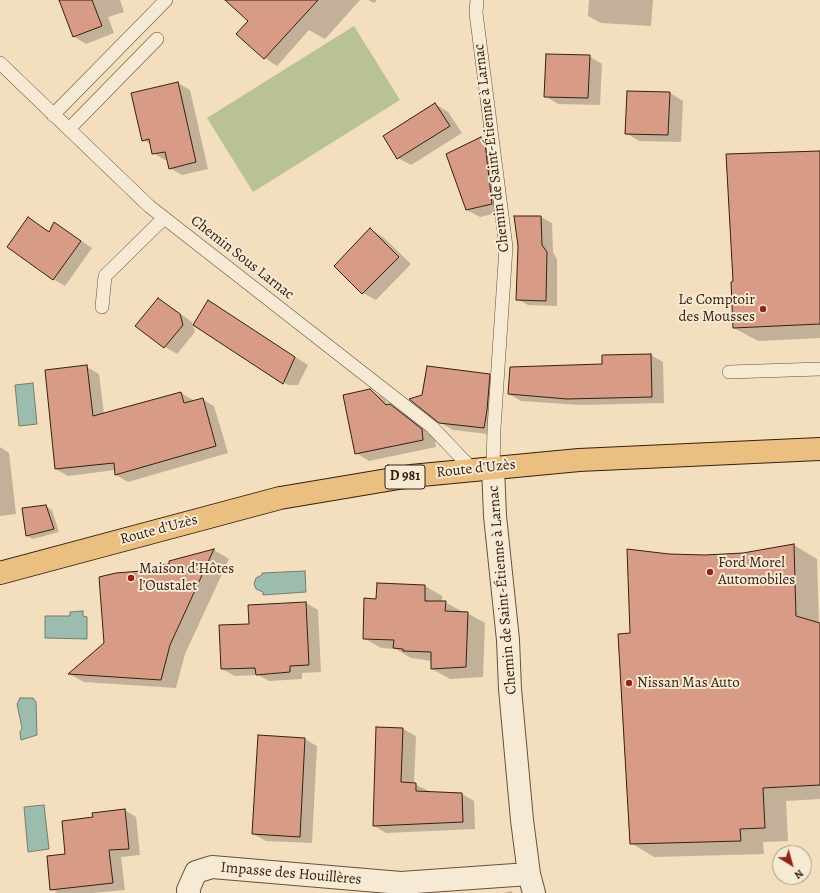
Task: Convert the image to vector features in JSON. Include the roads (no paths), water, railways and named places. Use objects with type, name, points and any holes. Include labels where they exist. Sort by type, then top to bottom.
[{"type":"main road","name":"Route d'Uzès","points":[[0,572],[280,498],[411,476],[579,460],[820,449]]},
{"type":"street","name":"Chemin de Saint-Étienne à Larnac","points":[[493,467],[495,516],[508,640],[510,689],[522,820],[531,884]]},
{"type":"street","name":"Impasse des Houillères","points":[[189,893],[188,890],[196,872],[212,867],[401,883],[531,884]]},
{"type":"lane","points":[[53,115],[166,0]]},
{"type":"lane","name":"Chemin de Saint-Étienne à Larnac","points":[[477,0],[476,13],[506,247],[494,428],[493,467]]},
{"type":"lane","points":[[69,129],[157,39]]},
{"type":"lane","name":"Chemin Sous Larnac","points":[[0,63],[148,206],[432,427],[472,469]]},
{"type":"lane","points":[[102,307],[105,276],[164,218]]},
{"type":"lane","points":[[729,372],[820,369]]},
{"type":"place","name":"Le Comptoir des Mousses","points":[[763,309]]},
{"type":"place","name":"Ford Morel Automobiles","points":[[710,572]]},
{"type":"place","name":"Maison d’Hôtes l’Oustalet","points":[[131,578]]},
{"type":"place","name":"Nissan Mas Auto","points":[[629,683]]}]
